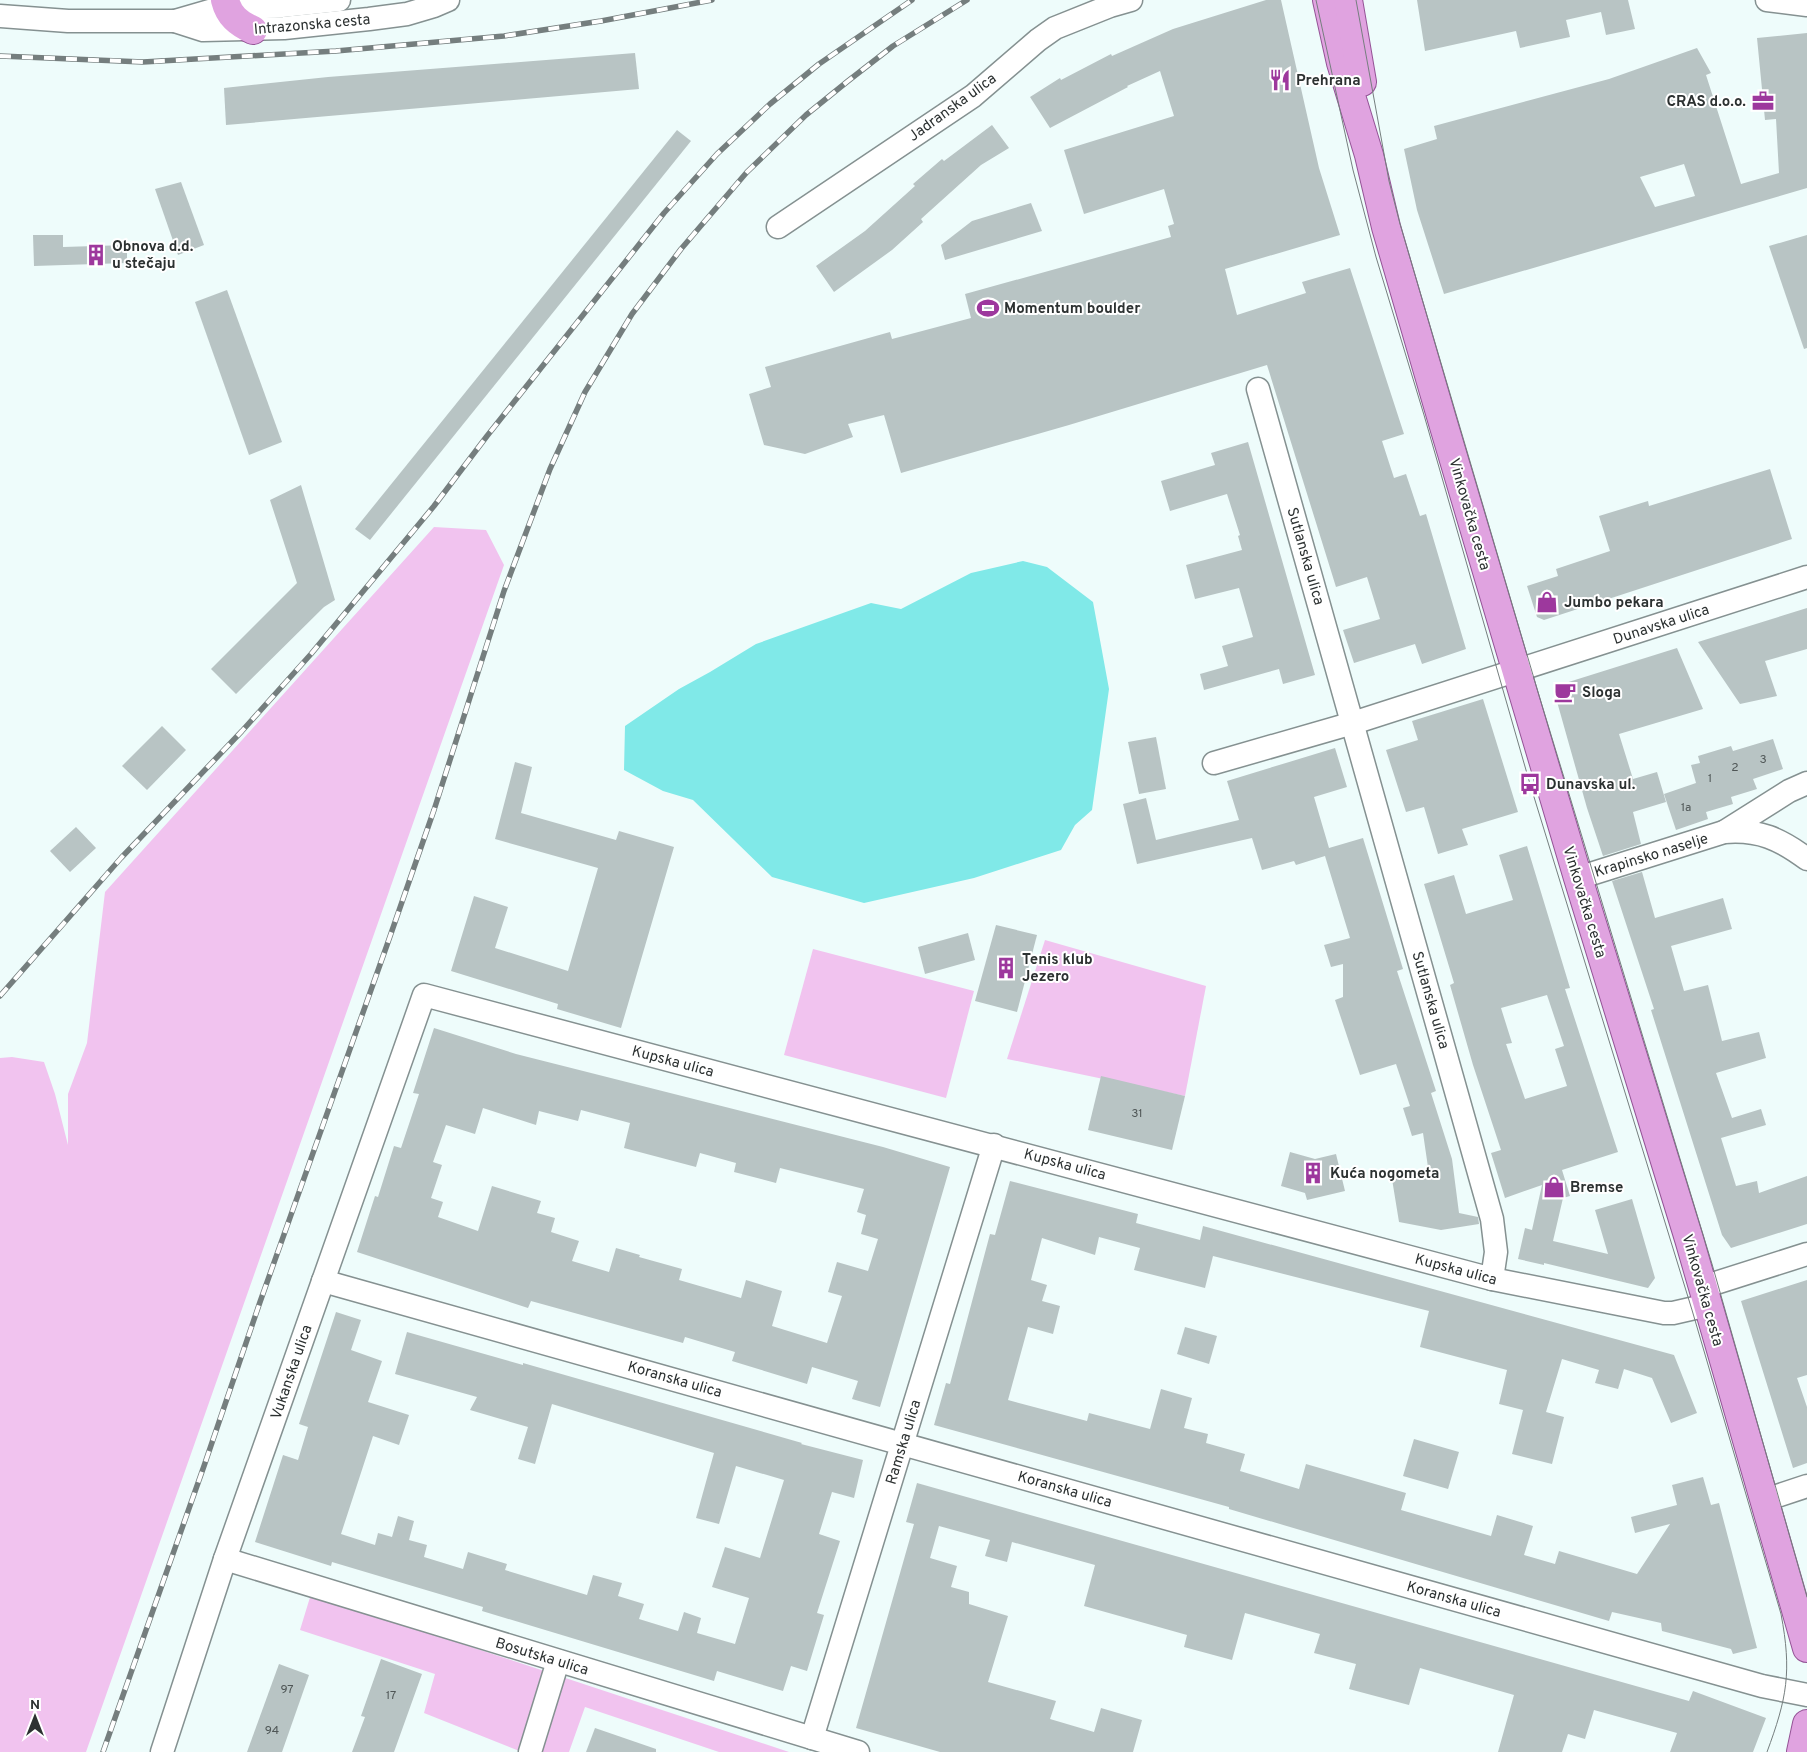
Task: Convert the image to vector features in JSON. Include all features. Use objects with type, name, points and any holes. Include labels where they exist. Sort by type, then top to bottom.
[{"type":"main road","name":"Vinkovačka cesta","points":[[1327,0],[1341,63],[1369,155],[1389,237],[1578,878],[1705,1296],[1807,1648]]},
{"type":"main road","name":"Vinkovačka cesta","points":[[1348,0],[1360,62],[1369,155]]},
{"type":"main road","points":[[226,4],[235,20],[253,30]]},
{"type":"main road","points":[[1801,1752],[1807,1724]]},
{"type":"street","name":"Intrazonska cesta","points":[[175,21],[226,4],[282,6],[339,0]]},
{"type":"street","name":"Intrazonska cesta","points":[[0,16],[68,21],[175,21],[203,30],[253,30],[397,15],[434,6],[448,0]]},
{"type":"street","name":"Jadranska ulica","points":[[778,227],[973,96],[1038,40],[1055,28],[1130,0]]},
{"type":"street","points":[[1767,0],[1807,5]]},
{"type":"street","name":"Sutlanska ulica","points":[[1258,389],[1492,1219],[1496,1252],[1492,1279]]},
{"type":"street","name":"Dunavska ulica","points":[[1516,670],[1807,577]]},
{"type":"street","points":[[1214,763],[1353,723],[1516,670]]},
{"type":"street","name":"Krapinsko naselje","points":[[1724,832],[1789,791],[1807,783]]},
{"type":"street","points":[[1779,798],[1778,827],[1785,844]]},
{"type":"street","name":"Krapinsko naselje","points":[[1578,878],[1724,832],[1757,832],[1785,844],[1807,859]]},
{"type":"street","name":"Kupska ulica","points":[[424,995],[994,1145],[1492,1279],[1664,1312],[1673,1313],[1705,1296],[1807,1254]]},
{"type":"street","name":"Vukanska ulica","points":[[162,1752],[225,1559],[424,995]]},
{"type":"street","name":"Ramska ulica","points":[[812,1738],[994,1145]]},
{"type":"street","name":"Koranska ulica","points":[[323,1281],[1762,1686],[1807,1696]]},
{"type":"street","points":[[1765,1500],[1807,1486]]},
{"type":"street","name":"Bosutska ulica","points":[[225,1559],[858,1752]]},
{"type":"street","points":[[530,1752],[558,1661]]},
{"type":"shaded area","points":[[434,527],[486,530],[504,565],[86,1752],[0,1752],[0,1058],[12,1057],[44,1062],[55,1094],[68,1145],[68,1094],[87,1043],[105,892]]},
{"type":"shaded area","points":[[1045,940],[1206,986],[1185,1096],[1007,1059]]},
{"type":"shaded area","points":[[813,949],[974,991],[946,1098],[784,1055]]},
{"type":"shaded area","points":[[311,1594],[789,1752],[719,1752],[585,1707],[569,1752],[522,1752],[424,1713],[435,1674],[300,1630]]},
{"type":"water","points":[[1023,561],[1047,567],[1093,602],[1109,689],[1092,810],[1075,825],[1061,850],[974,878],[864,903],[772,877],[693,800],[663,791],[624,770],[625,726],[679,689],[756,644],[871,603],[901,609],[971,573]]},
{"type":"building","points":[[1266,0],[1281,0],[1319,168],[1340,235],[1225,269],[1237,315],[1306,293],[1302,282],[1350,268],[1404,434],[1382,441],[1394,478],[1406,474],[1420,516],[1426,514],[1466,649],[1422,664],[1415,644],[1354,663],[1343,630],[1380,619],[1367,577],[1336,587],[1267,365],[1069,425],[901,473],[884,415],[848,424],[853,437],[805,454],[764,445],[749,394],[771,387],[765,367],[890,332],[892,339],[971,318],[965,294],[1171,237],[1168,226],[1174,224],[1164,189],[1084,214],[1064,150],[1174,116],[1160,71],[1127,86],[1050,128],[1030,97],[1060,78],[1061,80],[1111,54],[1112,56],[1173,29]]},
{"type":"building","points":[[1417,0],[1628,0],[1635,29],[1606,35],[1601,12],[1566,20],[1570,37],[1520,48],[1516,31],[1425,51]]},
{"type":"building","points":[[1807,33],[1807,188],[1444,294],[1417,210],[1404,149],[1437,139],[1434,126],[1609,79],[1697,48],[1711,73],[1706,75],[1741,184],[1779,173],[1776,119],[1765,120],[1757,38]],"holes":[[[1684,164],[1695,196],[1655,207],[1640,177]]]},
{"type":"building","points":[[635,53],[639,89],[226,125],[224,88],[328,77]]},
{"type":"building","points":[[992,125],[1009,148],[981,165],[921,219],[923,222],[892,250],[834,292],[816,266],[865,231],[915,186],[913,184],[942,159],[944,161]]},
{"type":"building","points":[[677,130],[691,141],[370,540],[355,529]]},
{"type":"building","points":[[181,182],[204,245],[178,255],[155,189]]},
{"type":"building","points":[[1031,203],[1042,231],[945,260],[941,245],[972,221]]},
{"type":"building","points":[[33,235],[63,235],[63,247],[127,245],[127,263],[34,266]]},
{"type":"building","points":[[1807,235],[1807,348],[1804,349],[1769,246]]},
{"type":"building","points":[[227,290],[282,442],[249,455],[195,302]]},
{"type":"building","points":[[1248,442],[1315,675],[1283,684],[1279,669],[1204,690],[1200,674],[1228,666],[1222,646],[1253,637],[1239,588],[1195,599],[1186,565],[1242,550],[1238,536],[1240,535],[1227,494],[1170,511],[1161,481],[1215,465],[1211,453]]},
{"type":"building","points":[[1770,469],[1792,539],[1544,620],[1537,617],[1527,586],[1558,576],[1556,569],[1610,551],[1599,516],[1648,501],[1649,506]]},
{"type":"building","points":[[301,485],[335,600],[324,607],[236,694],[211,669],[297,583],[270,500]]},
{"type":"building","points":[[1807,608],[1807,649],[1765,661],[1777,696],[1740,704],[1698,642]]},
{"type":"building","points":[[1677,648],[1703,709],[1619,734],[1633,779],[1657,772],[1666,802],[1633,812],[1641,844],[1603,856],[1587,808],[1554,691],[1559,685]]},
{"type":"building","points":[[1483,699],[1518,812],[1462,829],[1468,845],[1438,854],[1424,807],[1406,812],[1386,750],[1418,740],[1412,721]]},
{"type":"building","points":[[162,726],[186,750],[147,790],[122,766]]},
{"type":"building","points":[[1156,737],[1166,789],[1139,794],[1128,742]]},
{"type":"building","points":[[1773,739],[1783,769],[1753,779],[1757,789],[1731,797],[1733,804],[1706,812],[1708,819],[1676,830],[1664,794],[1696,783],[1691,765],[1700,763],[1698,756],[1731,746],[1733,751]]},
{"type":"building","points":[[1335,748],[1347,787],[1314,797],[1329,848],[1363,838],[1403,969],[1397,971],[1436,1091],[1431,1093],[1452,1159],[1459,1213],[1478,1217],[1479,1224],[1441,1230],[1399,1222],[1392,1179],[1429,1174],[1423,1133],[1412,1136],[1403,1108],[1410,1106],[1396,1064],[1360,1075],[1335,1000],[1343,997],[1343,964],[1331,967],[1324,945],[1350,938],[1325,856],[1296,865],[1294,861],[1262,870],[1252,838],[1137,864],[1123,804],[1146,798],[1156,840],[1239,820],[1227,781]]},
{"type":"building","points":[[515,762],[532,767],[521,813],[616,840],[619,831],[674,847],[621,1028],[557,1009],[558,1004],[451,971],[474,896],[508,907],[495,948],[568,971],[598,868],[495,839]]},
{"type":"building","points":[[76,827],[96,848],[70,872],[50,851]]},
{"type":"building","points":[[1527,846],[1570,988],[1565,989],[1618,1152],[1562,1170],[1570,1196],[1563,1198],[1553,1241],[1608,1254],[1595,1210],[1632,1199],[1655,1278],[1648,1288],[1544,1263],[1544,1265],[1518,1259],[1525,1228],[1532,1230],[1542,1185],[1505,1198],[1491,1153],[1501,1150],[1473,1065],[1450,985],[1454,983],[1424,884],[1454,875],[1466,914],[1513,900],[1499,855]],"holes":[[[1547,995],[1564,1046],[1555,1049],[1567,1086],[1525,1099],[1506,1044],[1512,1043],[1501,1008]]]},
{"type":"building","points":[[1642,872],[1655,918],[1723,898],[1732,929],[1671,946],[1684,991],[1708,985],[1722,1041],[1759,1032],[1766,1058],[1716,1073],[1732,1118],[1761,1109],[1766,1125],[1721,1138],[1736,1186],[1757,1181],[1759,1193],[1807,1176],[1807,1224],[1731,1248],[1722,1235],[1651,1010],[1654,1009],[1612,881]]},
{"type":"building","name":"Tenis klub Jezero","points":[[996,925],[1037,935],[1017,1012],[975,1001]]},
{"type":"building","points":[[968,933],[975,960],[925,974],[918,947]]},
{"type":"building","points":[[434,1028],[516,1054],[883,1147],[950,1167],[880,1407],[852,1399],[858,1381],[812,1367],[807,1384],[732,1361],[735,1352],[685,1337],[683,1343],[531,1301],[528,1308],[357,1252],[375,1196],[378,1197],[394,1146],[401,1148],[419,1094],[413,1093]],"holes":[[[483,1108],[536,1125],[539,1111],[578,1121],[581,1110],[630,1123],[624,1148],[696,1167],[700,1153],[736,1163],[734,1172],[776,1183],[780,1168],[864,1189],[857,1212],[866,1215],[861,1234],[878,1239],[868,1271],[837,1262],[828,1292],[842,1296],[827,1343],[772,1326],[782,1291],[746,1280],[741,1298],[679,1280],[682,1269],[639,1257],[640,1255],[616,1248],[609,1272],[572,1261],[579,1241],[551,1232],[555,1218],[537,1213],[541,1201],[492,1186],[478,1231],[438,1217],[443,1202],[431,1198],[442,1165],[433,1162],[446,1125],[475,1134]]]},
{"type":"building","points":[[1101,1076],[1185,1096],[1172,1150],[1088,1130]]},
{"type":"building","name":"Kuća nogometa","points":[[1290,1152],[1315,1159],[1336,1154],[1345,1191],[1307,1200],[1305,1193],[1281,1186]]},
{"type":"building","points":[[1010,1181],[1138,1214],[1136,1223],[1200,1240],[1203,1226],[1674,1355],[1697,1413],[1671,1423],[1652,1378],[1624,1369],[1618,1389],[1595,1383],[1599,1370],[1562,1359],[1546,1412],[1564,1417],[1552,1464],[1512,1454],[1523,1410],[1499,1404],[1507,1370],[1420,1347],[1429,1311],[1213,1256],[1205,1288],[1134,1270],[1140,1248],[1099,1237],[1095,1255],[1042,1238],[1031,1280],[1047,1285],[1042,1301],[1060,1306],[1053,1334],[1028,1327],[1008,1400],[1087,1421],[1089,1413],[1150,1429],[1161,1389],[1192,1398],[1184,1428],[1208,1434],[1206,1443],[1245,1454],[1240,1471],[1299,1489],[1306,1464],[1406,1493],[1401,1510],[1491,1536],[1497,1515],[1533,1526],[1524,1555],[1555,1564],[1559,1551],[1637,1574],[1670,1524],[1635,1533],[1631,1517],[1677,1505],[1672,1485],[1703,1477],[1711,1505],[1719,1503],[1757,1648],[1733,1654],[1731,1649],[1662,1631],[1661,1623],[1612,1612],[1609,1621],[1229,1509],[1229,1507],[934,1425],[946,1383],[950,1384],[990,1234],[995,1235]]},
{"type":"building","points":[[1807,1280],[1807,1375],[1797,1378],[1807,1407],[1807,1463],[1793,1468],[1741,1301]]},
{"type":"building","points":[[336,1312],[361,1320],[351,1350],[382,1361],[368,1402],[409,1415],[399,1445],[373,1436],[341,1534],[375,1545],[378,1533],[392,1537],[398,1516],[414,1521],[409,1540],[427,1545],[424,1557],[463,1569],[468,1552],[507,1564],[505,1570],[587,1595],[593,1575],[622,1583],[618,1596],[644,1604],[639,1619],[678,1631],[684,1612],[701,1618],[697,1633],[735,1644],[749,1598],[712,1587],[725,1547],[760,1558],[784,1480],[736,1466],[719,1524],[696,1518],[714,1453],[552,1404],[535,1464],[518,1459],[528,1427],[470,1410],[477,1397],[395,1374],[407,1332],[523,1365],[523,1363],[801,1444],[863,1460],[854,1498],[832,1492],[819,1534],[840,1541],[817,1613],[824,1615],[807,1671],[791,1666],[783,1691],[717,1671],[714,1681],[482,1611],[483,1607],[332,1562],[331,1566],[255,1542],[283,1455],[298,1460],[308,1427],[299,1424]]},
{"type":"building","points":[[1185,1327],[1217,1336],[1209,1364],[1177,1354]]},
{"type":"building","points":[[1414,1439],[1459,1452],[1448,1489],[1403,1476]]},
{"type":"building","points":[[917,1483],[1689,1701],[1693,1691],[1766,1718],[1753,1752],[1670,1752],[1677,1733],[1594,1710],[1585,1739],[1568,1734],[1562,1752],[1498,1752],[1514,1695],[1420,1668],[1409,1705],[1349,1689],[1356,1664],[1314,1653],[1320,1634],[1245,1613],[1232,1660],[1184,1647],[1187,1635],[1084,1606],[1095,1565],[1012,1542],[1007,1562],[985,1556],[990,1540],[939,1526],[930,1558],[957,1566],[951,1587],[969,1592],[969,1604],[1008,1616],[988,1682],[1056,1701],[1050,1719],[1094,1732],[1101,1708],[1142,1720],[1133,1752],[940,1752],[856,1728],[914,1524],[906,1522]]},
{"type":"building","points":[[381,1659],[422,1674],[394,1752],[352,1752],[365,1717],[361,1716]]},
{"type":"building","points":[[279,1664],[309,1675],[282,1752],[247,1752]]},
{"type":"building","points":[[595,1728],[656,1749],[656,1752],[586,1752]]},
{"type":"tram line","points":[[1316,0],[1353,170],[1376,257],[1424,415],[1530,784],[1692,1310],[1781,1614],[1786,1652],[1786,1685],[1779,1716],[1767,1752]]},
{"type":"tram line","points":[[1356,0],[1389,181],[1400,224],[1538,692],[1712,1264],[1807,1597]]},
{"type":"railway","points":[[0,56],[143,62],[336,51],[504,36],[601,21],[712,0]]},
{"type":"railway","points":[[0,996],[121,858],[242,731],[311,654],[434,506],[487,436],[664,213],[717,154],[770,104],[819,64],[912,0]]},
{"type":"railway","points":[[103,1752],[434,810],[504,591],[550,469],[585,392],[632,314],[681,249],[747,172],[806,115],[848,81],[893,46],[967,0]]},
{"type":"place","name":"Prehrana","points":[[1280,80]]},
{"type":"place","name":"CRAS d.o.o.","points":[[1763,101]]},
{"type":"place","name":"Obnova d.d. u stečaju","points":[[96,255]]},
{"type":"place","name":"Momentum boulder","points":[[988,308]]},
{"type":"place","name":"Jumbo pekara","points":[[1547,602]]},
{"type":"place","name":"Sloga","points":[[1565,692]]},
{"type":"place","name":"Dunavska ul.","points":[[1530,784]]},
{"type":"place","name":"Tenis klub Jezero","points":[[1006,968]]},
{"type":"place","name":"Kuća nogometa","points":[[1313,1173]]},
{"type":"place","name":"Bremse","points":[[1554,1187]]}]
